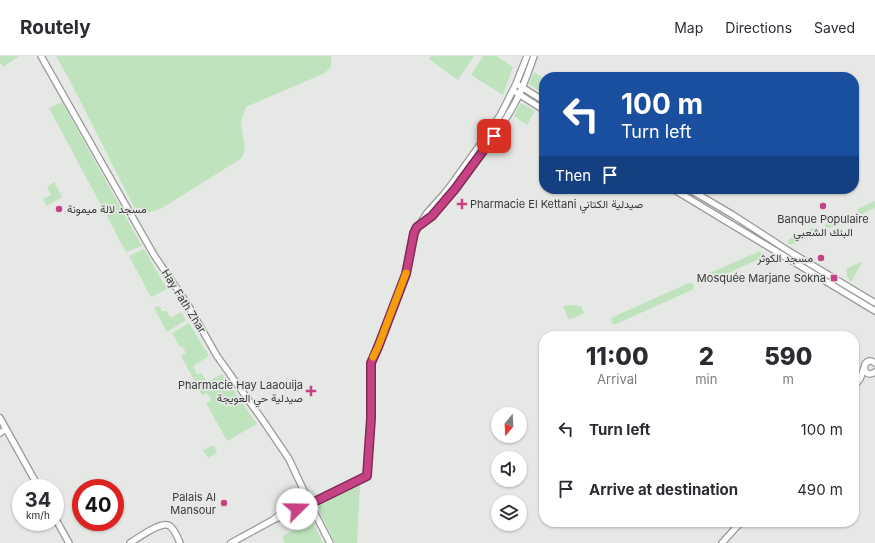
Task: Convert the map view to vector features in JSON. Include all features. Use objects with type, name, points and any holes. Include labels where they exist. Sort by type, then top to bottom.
[{"type":"street","name":"Hay Fath Zhar","points":[[41,56],[154,255],[188,305],[217,356],[289,459],[330,543]]},
{"type":"street","points":[[231,543],[273,520],[284,510],[310,504],[367,476],[371,418],[371,363],[406,274],[417,227],[447,190],[501,114],[513,91],[526,56]]},
{"type":"street","points":[[417,227],[432,216],[455,189],[502,124],[519,95],[534,56]]},
{"type":"street","points":[[516,84],[539,97]]},
{"type":"street","points":[[513,91],[539,107]]},
{"type":"street","points":[[681,194],[875,311]]},
{"type":"street","points":[[697,194],[875,303]]},
{"type":"street","points":[[860,379],[866,362],[874,362]]},
{"type":"street","points":[[864,368],[866,371],[872,373]]},
{"type":"street","points":[[860,379],[872,373]]},
{"type":"street","points":[[0,418],[34,479]]},
{"type":"street","points":[[0,433],[6,429]]},
{"type":"street","points":[[294,507],[307,498]]},
{"type":"street","points":[[130,543],[166,524],[173,529],[180,543]]},
{"type":"street","points":[[722,543],[736,527]]},
{"type":"street","points":[[62,531],[69,543]]},
{"type":"green space","points":[[0,56],[19,56],[3,67],[0,62]]},
{"type":"green space","points":[[56,56],[331,56],[331,67],[325,73],[246,107],[241,122],[245,150],[242,158],[162,208],[145,212],[134,207]]},
{"type":"green space","points":[[431,56],[474,56],[458,80],[429,59]]},
{"type":"green space","points":[[483,56],[496,56],[513,67],[503,95],[471,75]]},
{"type":"green space","points":[[534,72],[539,75],[539,91],[529,84]]},
{"type":"green space","points":[[62,102],[142,246],[126,252],[49,108]]},
{"type":"green space","points":[[521,103],[535,111],[527,125],[514,116]]},
{"type":"green space","points":[[54,182],[62,197],[47,206],[43,199],[51,195],[47,187]]},
{"type":"green space","points":[[875,201],[875,208],[862,214],[858,212],[859,208]]},
{"type":"green space","points":[[843,215],[846,217],[845,221],[829,228],[826,227],[825,225],[827,222]]},
{"type":"green space","points":[[813,228],[817,231],[815,234],[792,244],[788,244],[789,239]]},
{"type":"green space","points":[[144,249],[167,289],[151,297],[129,256]]},
{"type":"green space","points":[[760,251],[763,257],[706,283],[701,281],[703,276]]},
{"type":"green space","points":[[860,262],[862,263],[851,282],[847,276],[846,269]]},
{"type":"green space","points":[[689,283],[694,285],[692,290],[616,324],[611,322],[613,317]]},
{"type":"green space","points":[[159,306],[162,311],[166,311],[171,318],[181,312],[186,320],[167,332],[154,308]]},
{"type":"green space","points":[[563,306],[581,306],[584,313],[569,320]]},
{"type":"green space","points":[[189,323],[209,356],[193,366],[197,375],[201,373],[207,382],[222,374],[257,424],[227,441],[206,403],[211,400],[207,393],[202,395],[181,356],[186,353],[182,346],[180,347],[172,333]]},
{"type":"green space","points":[[214,445],[217,453],[208,458],[203,450]]},
{"type":"green space","points":[[358,485],[360,486],[357,543],[335,543],[317,507]]},
{"type":"green space","points":[[305,510],[308,512],[323,543],[285,543],[282,536],[305,524],[299,513]]},
{"type":"slow traffic","points":[[373,357],[406,273]]},
{"type":"place","name":"Pharmacie El Kettani صيدلية الكتاني","points":[[462,204]]},
{"type":"place","name":"Banque Populaire البنك الشعبي","points":[[823,206]]},
{"type":"place","name":"مسجد لالة ميمونة","points":[[59,209]]},
{"type":"place","name":"مسجد الكوثر","points":[[821,258]]},
{"type":"place","name":"Mosquée Marjane Sokna","points":[[834,278]]},
{"type":"place","name":"Pharmacie Hay Laaouija صيدلية حي العويجة","points":[[311,391]]},
{"type":"place","name":"Palais Al Mansour","points":[[224,503]]},
{"type":"route","points":[[297,509],[367,476],[371,418],[371,363],[406,274],[414,233],[417,227],[432,216],[448,198],[494,136]]}]
